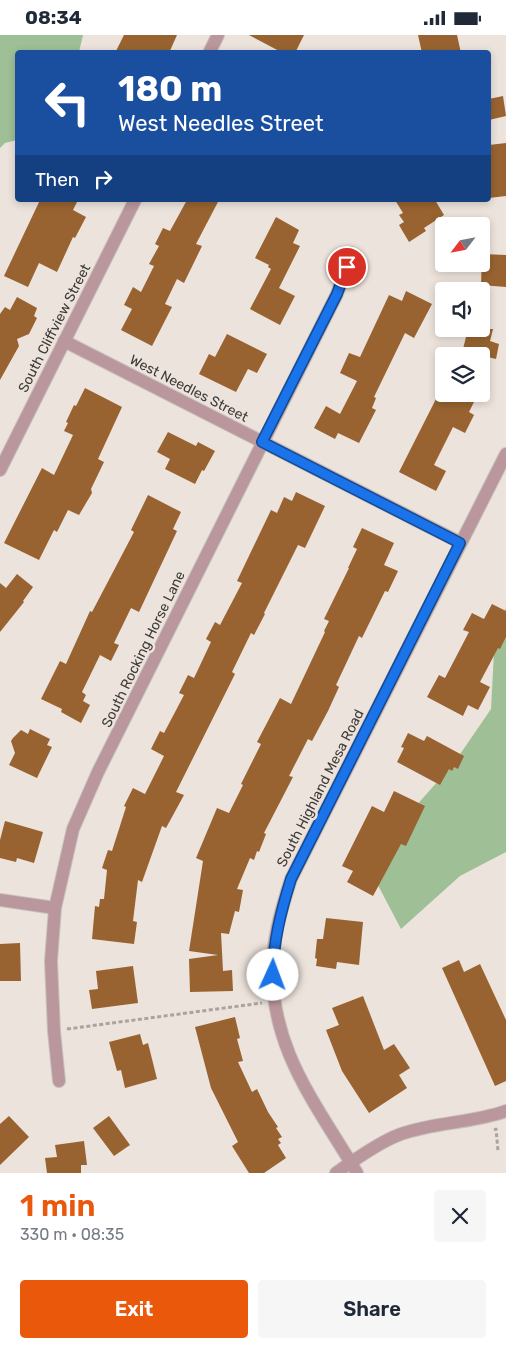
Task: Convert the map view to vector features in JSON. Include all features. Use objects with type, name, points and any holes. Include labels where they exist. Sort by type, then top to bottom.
[{"type":"street","points":[[210,50],[218,35]]},
{"type":"street","name":"South Cliffview Street","points":[[0,469],[134,202]]},
{"type":"street","name":"South Rocking Horse Lane","points":[[59,1081],[54,1031],[51,961],[55,907],[73,829],[98,772],[337,294],[352,253]]},
{"type":"street","name":"West Needles Street","points":[[64,341],[460,543]]},
{"type":"street","name":"South Highland Mesa Road","points":[[354,1168],[301,1081],[285,1047],[275,1001],[273,957],[279,919],[291,879],[506,454]]},
{"type":"street","points":[[0,900],[55,907]]},
{"type":"street","points":[[336,1173],[354,1168],[400,1134],[506,1111]]},
{"type":"path","points":[[54,1031],[275,1001]]},
{"type":"path","points":[[487,1131],[496,1129],[498,1151]]},
{"type":"green space","points":[[0,35],[83,35],[79,50],[15,50],[15,140],[5,143],[0,148]]},
{"type":"green space","points":[[506,607],[506,852],[460,876],[401,929],[370,870],[407,816],[454,763],[491,709],[494,652]]},
{"type":"building","points":[[124,35],[177,35],[170,50],[116,50]]},
{"type":"building","points":[[249,35],[304,35],[296,50],[277,50]]},
{"type":"building","points":[[418,35],[457,35],[460,50],[421,50]]},
{"type":"building","points":[[503,96],[506,116],[491,120],[491,99]]},
{"type":"building","points":[[506,143],[506,196],[491,198],[491,145]]},
{"type":"building","points":[[39,202],[77,202],[73,210],[86,217],[75,238],[73,237],[57,272],[39,263],[28,287],[4,276]]},
{"type":"building","points":[[186,202],[218,202],[196,244],[202,246],[184,283],[177,279],[165,304],[172,307],[152,346],[121,330],[132,309],[124,305],[133,287],[141,292],[154,266],[149,264],[159,246],[155,244],[163,228],[170,231]]},
{"type":"building","points":[[396,202],[436,202],[444,215],[435,217],[435,221],[424,228],[426,231],[409,242],[399,225],[404,222],[399,215],[403,213]]},
{"type":"building","points":[[276,217],[299,230],[293,243],[300,246],[279,288],[295,296],[280,325],[250,309],[271,269],[268,267],[269,265],[255,258]]},
{"type":"building","points":[[490,254],[506,255],[506,287],[490,286],[490,282],[481,282],[481,273],[490,273]]},
{"type":"building","points":[[406,291],[432,304],[414,338],[405,333],[374,397],[376,398],[372,408],[376,410],[359,443],[338,433],[335,439],[314,428],[326,406],[340,414],[357,381],[340,373],[349,353],[360,357],[389,295],[402,301]]},
{"type":"building","points":[[17,297],[37,308],[34,316],[37,318],[29,334],[17,339],[19,346],[0,380],[0,314],[5,307],[10,310]]},
{"type":"building","points":[[490,329],[493,329],[490,341],[499,344],[496,359],[490,358],[490,347],[464,347],[466,337],[490,337]]},
{"type":"building","points":[[227,334],[267,354],[257,373],[248,369],[236,392],[199,374],[209,354],[215,357]]},
{"type":"building","points":[[85,388],[122,407],[98,459],[104,462],[91,489],[92,493],[79,515],[68,510],[57,532],[54,530],[39,560],[4,543],[42,468],[54,475],[73,435],[64,431],[68,423],[66,422]]},
{"type":"building","points":[[435,401],[474,402],[469,412],[474,415],[465,433],[453,427],[434,465],[446,471],[436,491],[399,472]]},
{"type":"building","points":[[168,432],[196,446],[198,442],[215,451],[195,484],[165,469],[170,459],[157,452]]},
{"type":"building","points":[[296,492],[325,506],[305,548],[298,545],[254,635],[251,633],[232,672],[235,674],[176,792],[184,795],[166,828],[162,826],[142,882],[138,880],[133,921],[137,922],[134,944],[92,939],[95,906],[99,907],[100,899],[104,899],[107,870],[102,868],[108,850],[112,851],[126,807],[124,806],[133,788],[145,794],[164,756],[151,749],[160,731],[164,733],[184,695],[179,693],[188,675],[194,678],[211,642],[206,639],[215,622],[220,625],[242,583],[237,581],[271,510],[277,513],[284,497],[292,501]]},
{"type":"building","points":[[148,495],[181,512],[173,529],[177,531],[139,612],[131,608],[114,643],[119,645],[111,661],[100,655],[82,692],[86,695],[83,701],[90,705],[81,723],[61,712],[62,709],[41,699],[60,661],[66,664],[90,611],[92,612],[134,532],[131,530]]},
{"type":"building","points":[[362,528],[394,543],[384,565],[398,571],[388,592],[385,591],[362,638],[359,636],[336,685],[339,687],[328,711],[312,741],[308,739],[289,776],[293,777],[264,833],[266,834],[259,852],[257,851],[254,860],[250,858],[237,889],[243,890],[239,912],[235,911],[229,934],[221,933],[223,971],[232,970],[233,991],[190,992],[189,959],[218,955],[189,951],[203,861],[196,858],[217,808],[229,813],[261,744],[257,742],[280,698],[291,704],[325,632],[329,621],[324,619],[357,549],[353,547]]},
{"type":"building","points":[[17,574],[33,587],[24,602],[0,632],[0,583],[6,588]]},
{"type":"building","points":[[492,604],[506,611],[506,637],[480,682],[490,687],[478,710],[468,705],[463,716],[427,697],[439,675],[445,678],[469,632],[463,630],[472,613],[484,619]]},
{"type":"building","points":[[30,729],[50,739],[47,745],[52,747],[37,778],[9,765],[15,753],[11,741],[21,730],[28,734]]},
{"type":"building","points":[[408,733],[424,741],[427,736],[464,756],[458,769],[454,767],[452,771],[449,769],[440,785],[397,762],[404,748],[401,747]]},
{"type":"building","points":[[394,791],[425,806],[406,846],[401,844],[373,896],[347,882],[353,871],[342,866],[372,806],[384,812]]},
{"type":"building","points":[[5,821],[43,832],[34,863],[17,858],[16,862],[0,858],[0,840]]},
{"type":"building","points":[[326,918],[363,922],[359,965],[337,962],[336,969],[316,966],[317,939],[323,939]]},
{"type":"building","points":[[20,943],[21,981],[0,981],[0,944]]},
{"type":"building","points":[[459,960],[464,972],[480,964],[506,1020],[506,1081],[495,1086],[442,968]]},
{"type":"building","points":[[133,966],[138,1003],[92,1009],[89,990],[98,989],[96,971]]},
{"type":"building","points":[[363,996],[384,1050],[394,1044],[410,1068],[399,1075],[407,1088],[369,1113],[342,1071],[326,1030],[339,1025],[332,1008]]},
{"type":"building","points":[[235,1017],[240,1038],[237,1039],[243,1061],[238,1062],[252,1092],[257,1089],[278,1127],[276,1128],[282,1137],[278,1139],[281,1143],[278,1145],[286,1158],[264,1173],[249,1173],[232,1146],[238,1142],[211,1088],[195,1027]]},
{"type":"building","points":[[140,1034],[143,1045],[148,1043],[157,1079],[125,1088],[121,1070],[117,1071],[109,1042]]},
{"type":"building","points":[[9,1116],[29,1137],[0,1165],[0,1124]]},
{"type":"building","points":[[109,1116],[130,1145],[114,1156],[93,1128]]},
{"type":"building","points":[[84,1141],[87,1165],[81,1165],[81,1173],[47,1173],[45,1158],[57,1157],[55,1145]]},
{"type":"route","points":[[273,975],[273,957],[279,919],[291,879],[460,543],[262,442],[337,294],[347,267]]}]
